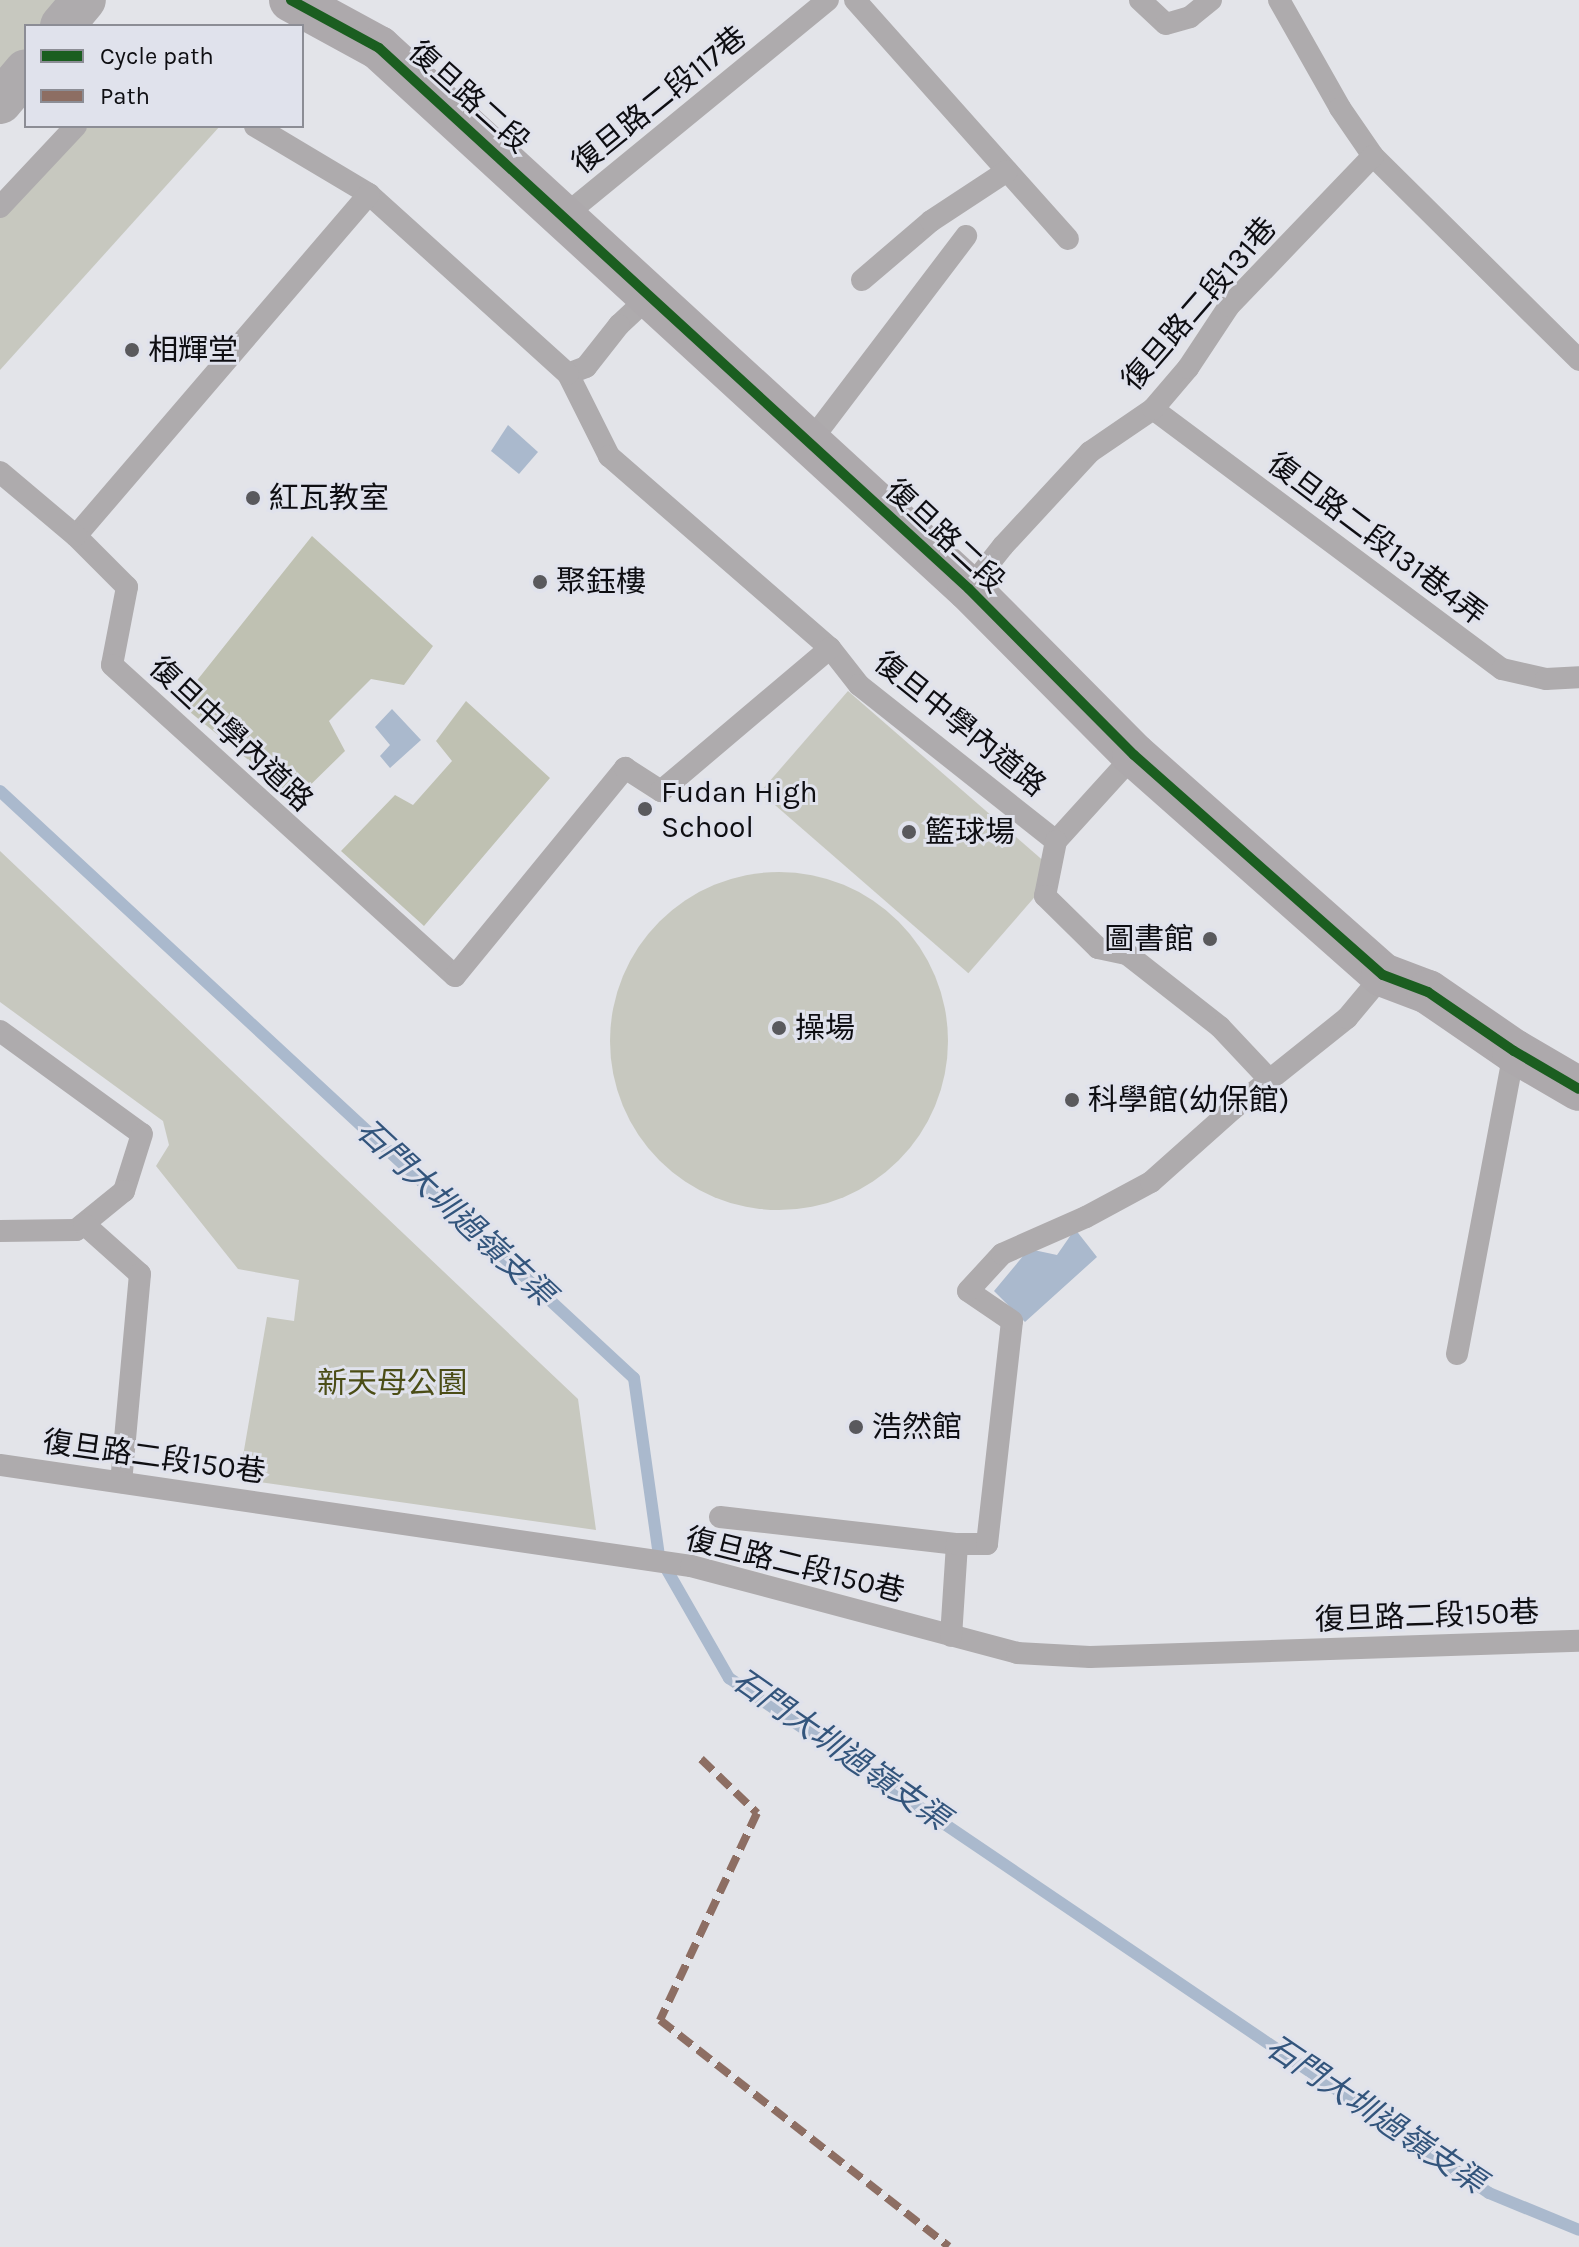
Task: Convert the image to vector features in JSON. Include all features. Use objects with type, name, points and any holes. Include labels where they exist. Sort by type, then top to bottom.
[{"type":"street","points":[[64,24],[84,0]]},
{"type":"street","name":"復旦路二段","points":[[291,0],[379,48],[969,589],[1134,755],[1383,975],[1428,992],[1514,1051],[1579,1089]]},
{"type":"street","points":[[0,102],[24,73]]},
{"type":"lane","name":"復旦路二段117巷","points":[[564,216],[828,0]]},
{"type":"lane","points":[[855,0],[1068,239]]},
{"type":"lane","points":[[1140,0],[1166,24],[1190,17],[1211,0]]},
{"type":"lane","points":[[1279,0],[1340,108],[1373,156],[1579,360]]},
{"type":"lane","points":[[0,207],[74,128]]},
{"type":"lane","name":"復旦中學內道路","points":[[258,128],[369,194],[568,374],[609,456],[830,648],[859,685],[1056,841]]},
{"type":"lane","name":"復旦路二段131巷","points":[[969,589],[1003,546],[1090,452],[1153,409],[1188,368],[1229,306],[1373,156]]},
{"type":"lane","points":[[862,280],[931,221],[1007,171]]},
{"type":"lane","points":[[0,472],[76,536],[369,194]]},
{"type":"lane","points":[[809,443],[966,236]]},
{"type":"lane","points":[[568,374],[586,367],[619,325],[649,297]]},
{"type":"lane","name":"復旦路二段131巷4弄","points":[[1153,409],[1502,669],[1546,679],[1579,677]]},
{"type":"lane","name":"復旦中學內道路","points":[[76,536],[127,587],[112,665],[455,976],[625,768],[661,791],[830,648]]},
{"type":"lane","name":"復旦中學內道路","points":[[1134,755],[1056,841],[1045,896],[1098,948],[1127,954],[1220,1027],[1270,1080]]},
{"type":"lane","points":[[720,1517],[957,1544],[987,1544],[1012,1321],[968,1291],[1002,1254],[1086,1217],[1151,1182],[1347,1018],[1383,975]]},
{"type":"lane","points":[[0,1031],[142,1134],[124,1191],[76,1230],[0,1231]]},
{"type":"lane","points":[[1457,1354],[1514,1051]]},
{"type":"lane","points":[[84,1224],[140,1274],[121,1482]]},
{"type":"lane","name":"復旦路二段150巷","points":[[0,1465],[691,1566],[1017,1653],[1090,1657],[1579,1641]]},
{"type":"lane","points":[[951,1636],[957,1544]]},
{"type":"green space","points":[[0,0],[62,0],[44,24],[24,24],[24,53],[0,87]]},
{"type":"green space","points":[[62,128],[218,128],[0,370],[0,199]]},
{"type":"green space","points":[[312,536],[433,646],[404,685],[371,679],[329,721],[345,751],[296,799],[179,703]]},
{"type":"green space","name":"籃球場","points":[[848,691],[1056,872],[968,973],[760,792]]},
{"type":"green space","points":[[466,701],[550,778],[424,926],[341,851],[395,795],[413,805],[452,761],[436,741]]},
{"type":"green space","name":"新天母公園","points":[[0,851],[578,1399],[596,1530],[239,1479],[267,1317],[294,1321],[299,1280],[238,1269],[156,1166],[169,1145],[163,1121],[0,1002]]},
{"type":"green space","name":"操場","points":[[779,872],[828,879],[859,892],[886,910],[910,934],[928,961],[941,992],[948,1041],[941,1090],[928,1121],[910,1148],[886,1172],[859,1190],[828,1203],[779,1210],[730,1203],[699,1190],[672,1172],[648,1148],[630,1121],[617,1090],[610,1041],[617,992],[630,961],[648,934],[672,910],[699,892],[730,879]]},
{"type":"water","points":[[508,425],[538,452],[519,474],[491,451]]},
{"type":"water","points":[[392,709],[421,740],[390,768],[380,756],[390,745],[375,727]]},
{"type":"water","points":[[1075,1229],[1097,1257],[1025,1322],[994,1291],[1029,1249],[1057,1255]]},
{"type":"waterway","name":"石門大圳過嶺支渠","points":[[0,791],[634,1378],[659,1556],[729,1678],[1489,2193],[1579,2230]]},
{"type":"marked path","points":[[701,1759],[757,1813],[660,2020],[949,2247]]},
{"type":"cycle path","points":[[291,0],[379,48],[969,589],[1134,755],[1383,975],[1428,992],[1514,1051],[1579,1089]]},
{"type":"place","name":"相輝堂","points":[[132,350]]},
{"type":"place","name":"紅瓦教室","points":[[253,498]]},
{"type":"place","name":"聚鈺樓","points":[[540,582]]},
{"type":"place","name":"Fudan High School","points":[[645,809]]},
{"type":"place","name":"籃球場","points":[[909,832]]},
{"type":"place","name":"圖書館","points":[[1210,939]]},
{"type":"place","name":"操場","points":[[779,1028]]},
{"type":"place","name":"科學館(幼保館)","points":[[1072,1100]]},
{"type":"place","name":"浩然館","points":[[856,1427]]}]
